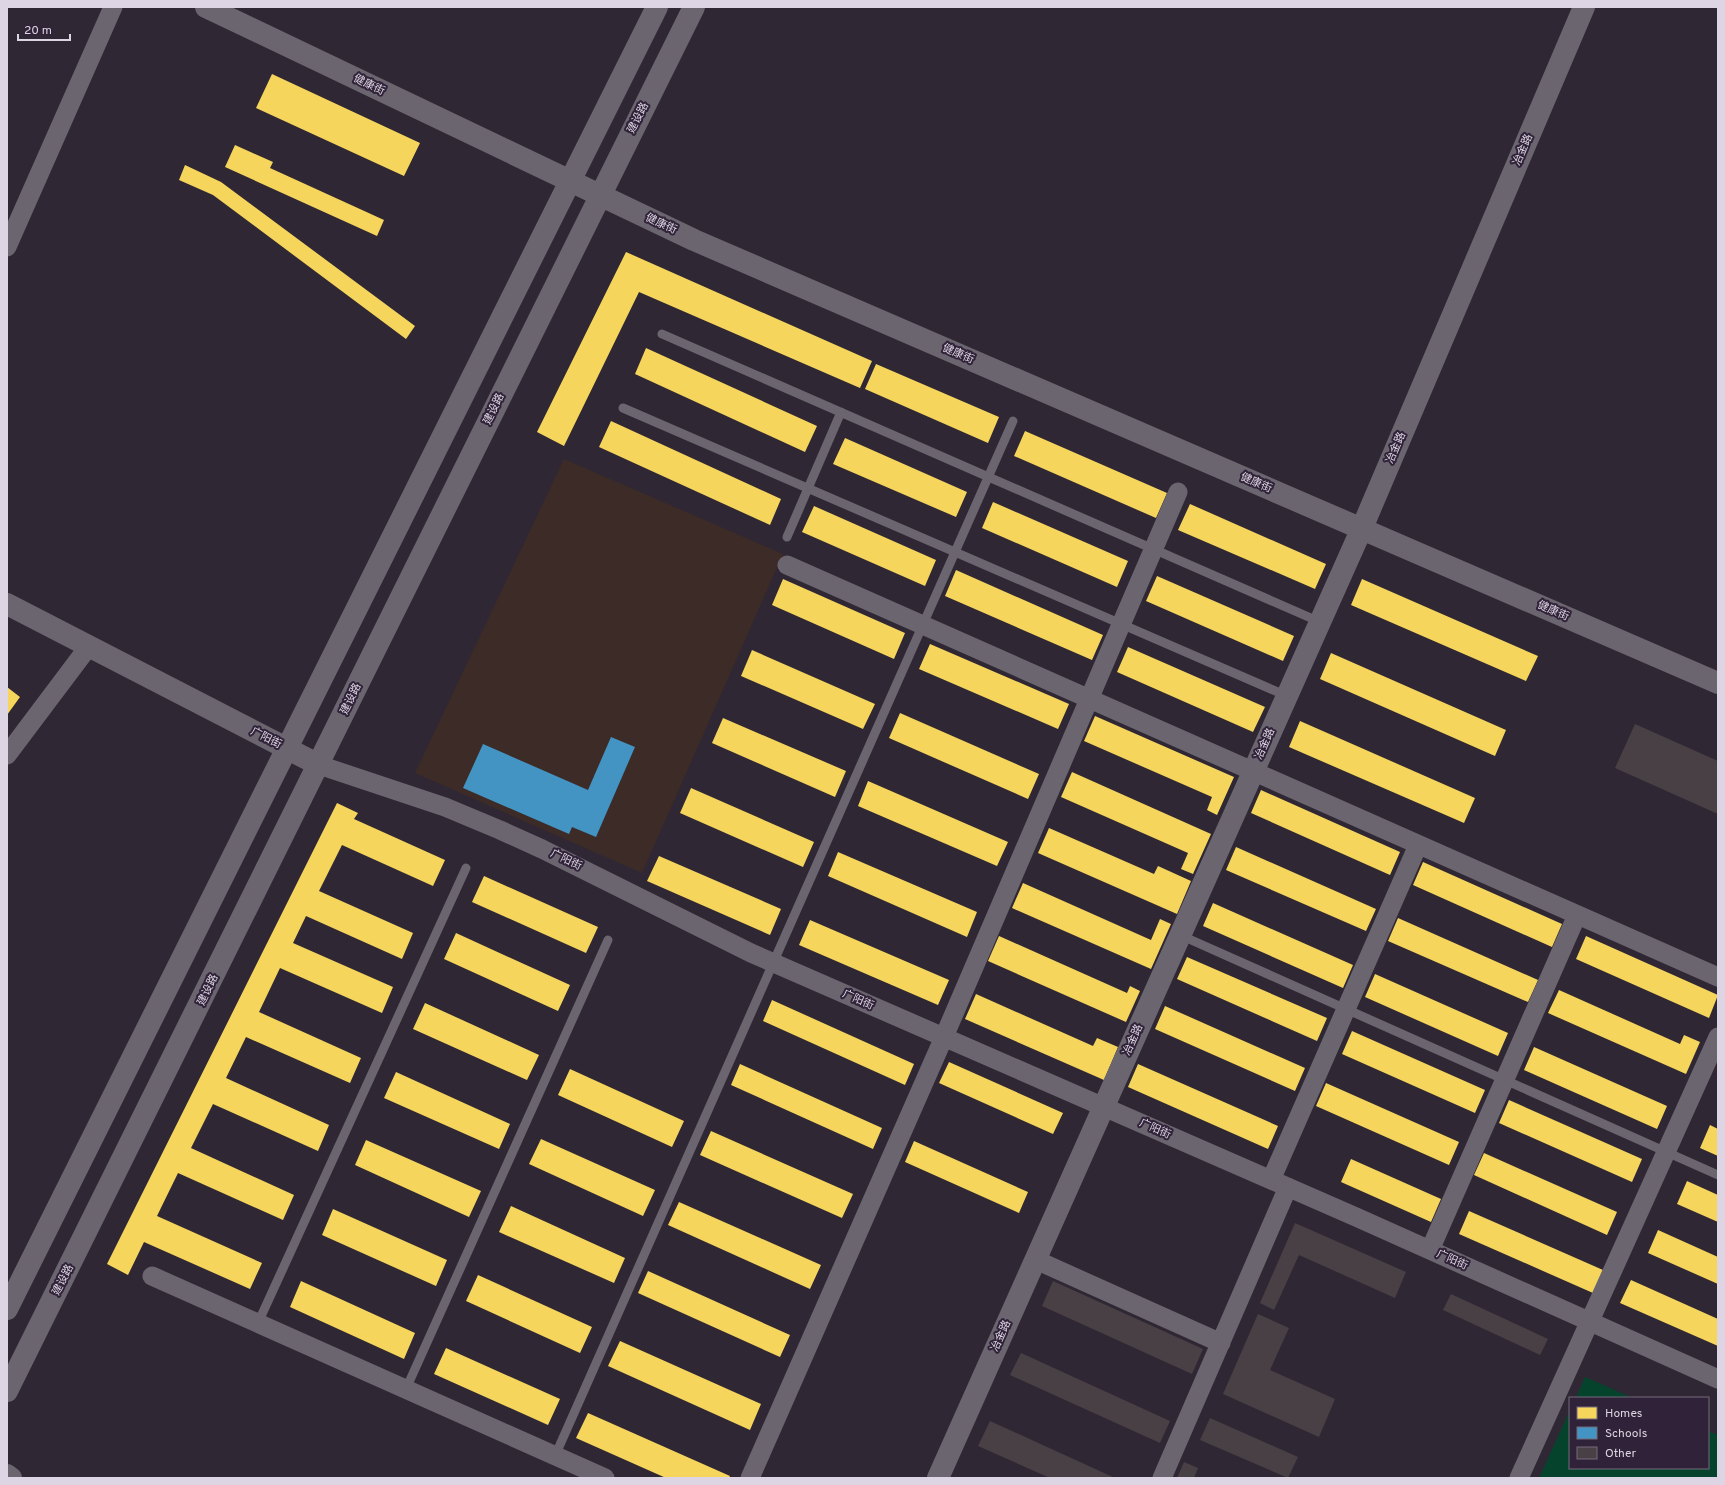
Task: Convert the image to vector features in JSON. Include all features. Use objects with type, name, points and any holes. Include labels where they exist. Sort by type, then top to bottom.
[{"type":"street","points":[[7,247],[113,7]]},
{"type":"street","name":"健康街","points":[[206,7],[694,240],[1718,683]]},
{"type":"street","points":[[7,1309],[657,7]]},
{"type":"street","name":"建设路","points":[[7,1391],[147,1114],[694,7]]},
{"type":"street","name":"冶金路","points":[[938,1478],[1362,528],[1584,7]]},
{"type":"street","points":[[750,1478],[944,1037],[1178,492]]},
{"type":"street","points":[[787,565],[1718,977]]},
{"type":"street","name":"广阳街","points":[[7,604],[319,765],[445,807],[514,836],[774,963],[1430,1250],[1718,1379]]},
{"type":"street","points":[[7,755],[89,646]]},
{"type":"street","points":[[1162,1478],[1221,1343],[1346,1009],[1418,845]]},
{"type":"street","points":[[1430,1250],[1577,915]]},
{"type":"street","points":[[1519,1478],[1718,1037]]},
{"type":"street","points":[[1036,1260],[1221,1343]]},
{"type":"street","points":[[152,1276],[605,1478]]},
{"type":"street","points":[[7,1476],[11,1478]]},
{"type":"lane","points":[[662,334],[1320,622]]},
{"type":"lane","points":[[623,408],[1287,696]]},
{"type":"lane","points":[[786,537],[842,412]]},
{"type":"lane","points":[[555,1456],[1013,421]]},
{"type":"lane","points":[[258,1323],[466,868]]},
{"type":"lane","points":[[1180,935],[1718,1175]]},
{"type":"lane","points":[[406,1389],[608,940]]},
{"type":"shaded area","points":[[564,459],[783,554],[642,873],[415,773]]},
{"type":"green space","points":[[1585,1377],[1631,1397],[1576,1397]]},
{"type":"green space","points":[[1569,1412],[1569,1469],[1709,1469],[1709,1431],[1718,1435],[1718,1478],[1539,1478]]},
{"type":"building: Homes","points":[[272,74],[420,143],[404,176],[256,108]]},
{"type":"building: Homes","points":[[235,145],[273,162],[270,168],[384,220],[377,236],[225,167]]},
{"type":"building: Homes","points":[[185,165],[221,182],[415,326],[406,339],[213,195],[179,180]]},
{"type":"building: Homes","points":[[626,252],[872,361],[860,388],[639,292],[564,446],[537,432]]},
{"type":"building: Homes","points":[[646,348],[817,426],[805,452],[635,374]]},
{"type":"building: Homes","points":[[876,364],[999,417],[988,443],[865,389]]},
{"type":"building: Homes","points":[[611,421],[781,499],[770,525],[599,447]]},
{"type":"building: Homes","points":[[1025,431],[1167,493],[1156,518],[1014,456]]},
{"type":"building: Homes","points":[[845,438],[967,492],[956,517],[833,464]]},
{"type":"building: Homes","points":[[993,502],[1128,561],[1117,587],[982,528]]},
{"type":"building: Homes","points":[[1190,504],[1326,564],[1315,589],[1178,530]]},
{"type":"building: Homes","points":[[814,506],[936,560],[925,586],[802,532]]},
{"type":"building: Homes","points":[[956,570],[1103,635],[1092,660],[945,596]]},
{"type":"building: Homes","points":[[1157,576],[1294,636],[1283,661],[1146,601]]},
{"type":"building: Homes","points":[[783,579],[905,633],[894,659],[772,605]]},
{"type":"building: Homes","points":[[1362,579],[1538,656],[1526,681],[1351,605]]},
{"type":"building: Homes","points":[[930,644],[1069,704],[1058,729],[919,669]]},
{"type":"building: Homes","points":[[1128,647],[1265,707],[1253,732],[1117,672]]},
{"type":"building: Homes","points":[[752,650],[875,704],[863,729],[741,676]]},
{"type":"building: Homes","points":[[1331,653],[1506,730],[1495,756],[1320,679]]},
{"type":"building: Homes","points":[[7,687],[20,697],[7,715]]},
{"type":"building: Homes","points":[[900,713],[1039,774],[1028,799],[889,738]]},
{"type":"building: Homes","points":[[1095,716],[1234,777],[1217,815],[1207,810],[1212,797],[1084,741]]},
{"type":"building: Homes","points":[[723,718],[846,771],[835,797],[712,743]]},
{"type":"building: Homes","points":[[1300,721],[1475,798],[1464,823],[1289,747]]},
{"type":"building: Homes","points":[[1072,772],[1211,834],[1193,874],[1181,869],[1188,853],[1061,797]]},
{"type":"building: Homes","points":[[868,781],[1008,842],[997,866],[858,806]]},
{"type":"building: Homes","points":[[691,788],[814,842],[803,867],[680,813]]},
{"type":"building: Homes","points":[[1261,790],[1400,852],[1390,875],[1251,813]]},
{"type":"building: Homes","points":[[337,803],[358,813],[354,819],[445,860],[433,886],[342,845],[319,891],[413,933],[402,959],[306,916],[293,943],[393,987],[382,1013],[280,968],[259,1012],[361,1058],[350,1083],[246,1037],[226,1078],[329,1125],[318,1151],[213,1104],[191,1148],[294,1195],[283,1220],[178,1173],[157,1216],[262,1263],[250,1289],[144,1242],[128,1275],[107,1264]]},
{"type":"building: Homes","points":[[1049,828],[1154,874],[1158,866],[1191,881],[1177,914],[1038,853]]},
{"type":"building: Homes","points":[[1236,847],[1376,909],[1366,931],[1226,870]]},
{"type":"building: Homes","points":[[838,852],[977,912],[967,937],[828,876]]},
{"type":"building: Homes","points":[[659,856],[781,909],[770,935],[647,881]]},
{"type":"building: Homes","points":[[1423,862],[1562,924],[1552,947],[1413,885]]},
{"type":"building: Homes","points":[[484,876],[598,927],[586,953],[472,902]]},
{"type":"building: Homes","points":[[1023,883],[1151,940],[1160,919],[1171,924],[1151,969],[1012,908]]},
{"type":"building: Homes","points":[[1213,903],[1353,965],[1343,988],[1203,926]]},
{"type":"building: Homes","points":[[1398,918],[1538,980],[1528,1002],[1388,941]]},
{"type":"building: Homes","points":[[810,920],[949,980],[938,1005],[799,945]]},
{"type":"building: Homes","points":[[456,933],[570,985],[558,1011],[444,959]]},
{"type":"building: Homes","points":[[999,936],[1127,993],[1130,986],[1140,991],[1126,1022],[988,961]]},
{"type":"building: Homes","points":[[1586,936],[1718,995],[1709,1018],[1576,959]]},
{"type":"building: Homes","points":[[1187,957],[1327,1018],[1317,1041],[1177,979]]},
{"type":"building: Homes","points":[[1375,974],[1508,1033],[1498,1056],[1365,997]]},
{"type":"building: Homes","points":[[1559,990],[1680,1044],[1684,1035],[1700,1042],[1686,1074],[1548,1013]]},
{"type":"building: Homes","points":[[976,994],[1093,1046],[1097,1038],[1118,1047],[1104,1080],[965,1019]]},
{"type":"building: Homes","points":[[772,1000],[914,1064],[905,1085],[763,1021]]},
{"type":"building: Homes","points":[[425,1003],[539,1055],[527,1080],[413,1029]]},
{"type":"building: Homes","points":[[1165,1006],[1305,1068],[1295,1091],[1155,1029]]},
{"type":"building: Homes","points":[[1352,1031],[1485,1090],[1475,1113],[1342,1054]]},
{"type":"building: Homes","points":[[1534,1047],[1667,1106],[1657,1129],[1524,1070]]},
{"type":"building: Homes","points":[[949,1062],[1063,1113],[1053,1134],[939,1083]]},
{"type":"building: Homes","points":[[740,1064],[882,1128],[873,1149],[731,1085]]},
{"type":"building: Homes","points":[[1138,1064],[1278,1126],[1268,1149],[1128,1087]]},
{"type":"building: Homes","points":[[570,1069],[684,1121],[672,1147],[558,1095]]},
{"type":"building: Homes","points":[[396,1072],[510,1124],[499,1149],[384,1098]]},
{"type":"building: Homes","points":[[1326,1083],[1459,1142],[1449,1165],[1316,1106]]},
{"type":"building: Homes","points":[[1509,1100],[1642,1159],[1632,1182],[1499,1123]]},
{"type":"building: Homes","points":[[1710,1125],[1718,1129],[1718,1156],[1700,1148]]},
{"type":"building: Homes","points":[[711,1131],[853,1194],[842,1218],[700,1155]]},
{"type":"building: Homes","points":[[541,1139],[655,1190],[643,1216],[529,1164]]},
{"type":"building: Homes","points":[[366,1140],[481,1191],[469,1217],[355,1165]]},
{"type":"building: Homes","points":[[914,1141],[1028,1192],[1019,1213],[905,1162]]},
{"type":"building: Homes","points":[[1484,1153],[1617,1212],[1607,1235],[1474,1175]]},
{"type":"building: Homes","points":[[1351,1159],[1441,1199],[1431,1222],[1341,1182]]},
{"type":"building: Homes","points":[[1687,1181],[1718,1195],[1718,1222],[1677,1204]]},
{"type":"building: Homes","points":[[679,1202],[821,1265],[810,1289],[668,1225]]},
{"type":"building: Homes","points":[[511,1206],[625,1258],[614,1283],[499,1232]]},
{"type":"building: Homes","points":[[333,1209],[447,1260],[436,1286],[322,1235]]},
{"type":"building: Homes","points":[[1469,1211],[1603,1270],[1593,1293],[1459,1234]]},
{"type":"building: Homes","points":[[1658,1230],[1718,1257],[1718,1284],[1648,1253]]},
{"type":"building: Homes","points":[[648,1271],[790,1335],[780,1357],[638,1293]]},
{"type":"building: Homes","points":[[478,1275],[592,1327],[580,1353],[466,1301]]},
{"type":"building: Homes","points":[[1631,1280],[1718,1319],[1718,1346],[1620,1303]]},
{"type":"building: Homes","points":[[301,1281],[415,1333],[404,1359],[290,1307]]},
{"type":"building: Homes","points":[[620,1341],[761,1404],[750,1430],[608,1366]]},
{"type":"building: Homes","points":[[446,1348],[560,1399],[548,1425],[434,1374]]},
{"type":"building: Homes","points":[[588,1413],[730,1476],[729,1478],[666,1478],[576,1438]]},
{"type":"building: Schools","points":[[611,737],[635,747],[596,837],[572,827],[569,834],[463,788],[483,744],[588,790]]},
{"type":"building: Other","points":[[1635,724],[1718,761],[1718,814],[1615,768]]},
{"type":"building: Other","points":[[1295,1223],[1406,1272],[1395,1298],[1299,1255],[1274,1310],[1260,1303]]},
{"type":"building: Other","points":[[1053,1281],[1203,1349],[1192,1374],[1042,1306]]},
{"type":"building: Other","points":[[1451,1294],[1548,1339],[1540,1355],[1443,1310]]},
{"type":"building: Other","points":[[1258,1314],[1289,1328],[1270,1370],[1335,1399],[1319,1437],[1223,1394]]},
{"type":"building: Other","points":[[1021,1353],[1170,1421],[1160,1443],[1010,1375]]},
{"type":"building: Other","points":[[1210,1418],[1298,1457],[1288,1478],[1200,1440]]},
{"type":"building: Other","points":[[990,1421],[1115,1478],[1050,1478],[978,1446]]},
{"type":"building: Other","points":[[1184,1462],[1198,1468],[1194,1478],[1177,1478]]}]
